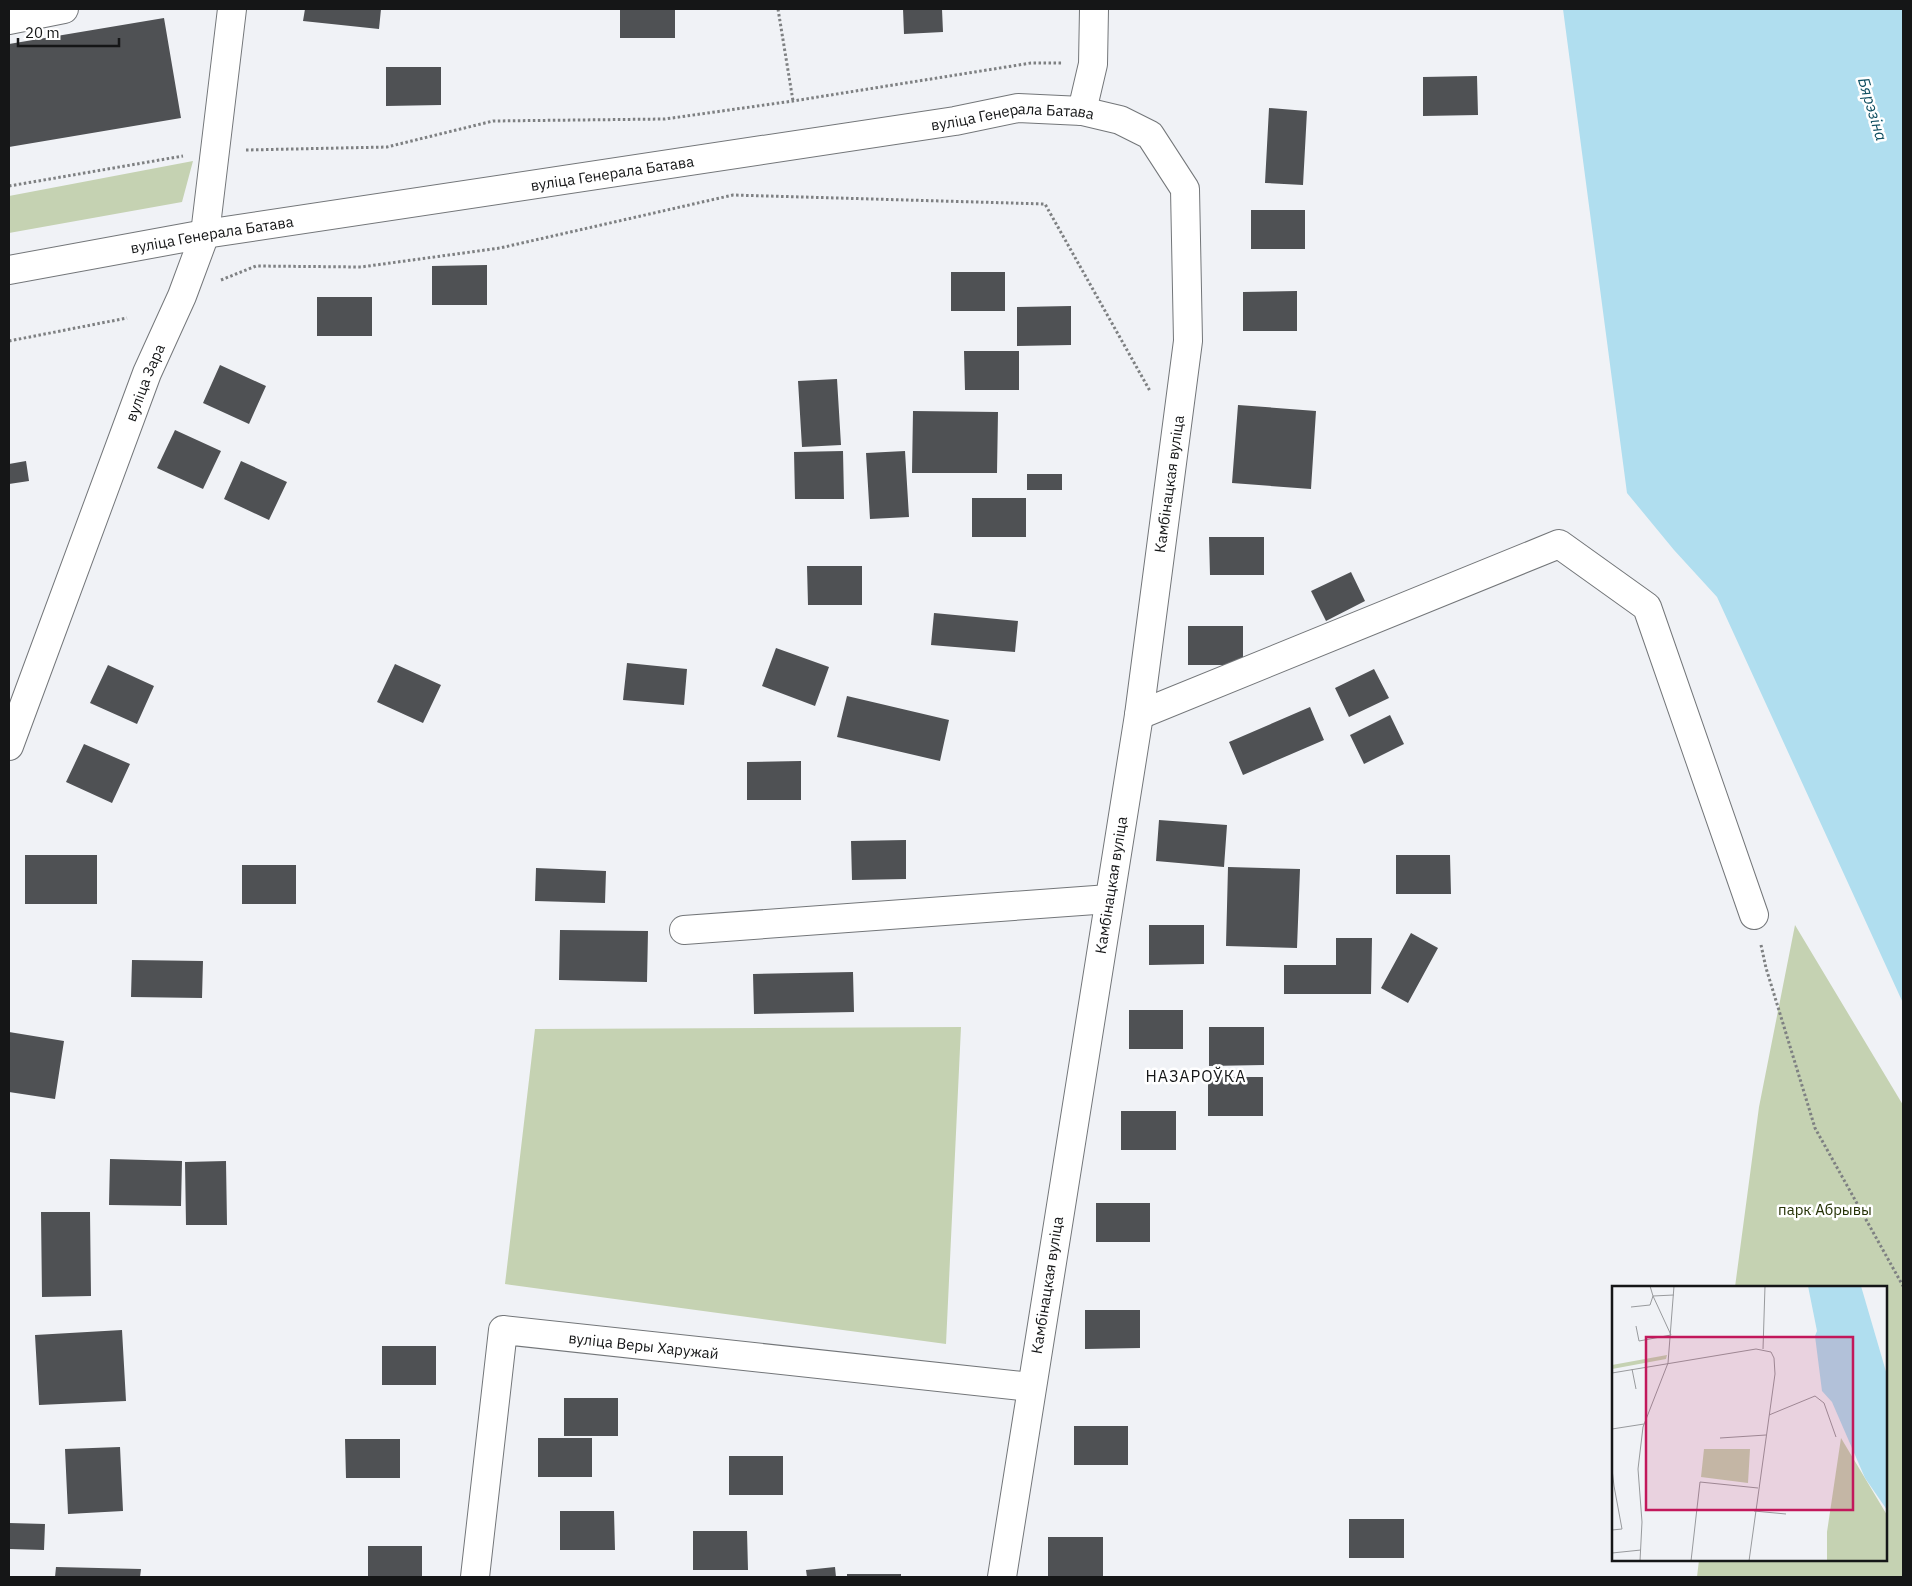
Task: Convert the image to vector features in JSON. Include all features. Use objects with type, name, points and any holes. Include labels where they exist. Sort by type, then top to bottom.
[{"type":"street","points":[[9,20],[64,9]]},
{"type":"street","name":"вуліца Зара","points":[[9,746],[147,374],[182,296],[205,234],[232,9]]},
{"type":"street","points":[[1082,110],[1093,64],[1094,9]]},
{"type":"street","name":"вуліца Генерала Батава","points":[[9,270],[205,234],[955,121],[1018,108],[1082,110],[1120,120],[1150,135],[1185,189]]},
{"type":"street","name":"Камбінацкая вуліца","points":[[1002,1577],[1139,715],[1188,341],[1185,189]]},
{"type":"street","points":[[1139,715],[1559,544],[1646,607],[1754,914]]},
{"type":"street","points":[[684,930],[1109,899]]},
{"type":"street","name":"вуліца Веры Харужай","points":[[475,1577],[503,1330],[1031,1387]]},
{"type":"path","points":[[778,9],[793,101]]},
{"type":"path","points":[[9,186],[215,151],[387,147],[493,121],[665,119],[793,101],[1031,63],[1093,64]]},
{"type":"path","points":[[215,283],[256,266],[360,267],[500,248],[733,195],[1045,204],[1151,394]]},
{"type":"path","points":[[9,340],[127,318]]},
{"type":"path","points":[[1754,914],[1766,968],[1815,1128],[1903,1286]]},
{"type":"green space","points":[[193,161],[182,202],[9,233],[9,196]]},
{"type":"green space","name":"парк Абрывы","points":[[1795,925],[1903,1105],[1903,1577],[1697,1577],[1699,1561],[1887,1561],[1887,1286],[1735,1286],[1759,1107]]},
{"type":"green space","points":[[961,1027],[946,1344],[505,1284],[535,1029]]},
{"type":"water","name":"Бярэзіна","points":[[1563,9],[1903,9],[1903,1003],[1717,597],[1674,550],[1627,493]]},
{"type":"building","points":[[305,9],[381,9],[379,29],[303,21]]},
{"type":"building","points":[[620,9],[675,9],[675,38],[620,38]]},
{"type":"building","points":[[903,9],[942,9],[943,32],[904,34]]},
{"type":"building","points":[[164,18],[181,118],[9,147],[9,44]]},
{"type":"building","points":[[386,67],[441,67],[441,105],[386,106]]},
{"type":"building","points":[[1477,76],[1478,115],[1423,116],[1423,77]]},
{"type":"building","points":[[1269,108],[1307,111],[1303,185],[1265,183]]},
{"type":"building","points":[[1251,210],[1305,210],[1305,249],[1251,249]]},
{"type":"building","points":[[487,265],[487,305],[432,305],[432,266]]},
{"type":"building","points":[[951,272],[1005,272],[1005,311],[951,311]]},
{"type":"building","points":[[1297,291],[1297,331],[1243,331],[1243,292]]},
{"type":"building","points":[[317,297],[372,297],[372,336],[317,336]]},
{"type":"building","points":[[1071,306],[1071,345],[1017,346],[1017,307]]},
{"type":"building","points":[[964,351],[1019,351],[1019,390],[965,390]]},
{"type":"building","points":[[220,365],[266,386],[249,424],[203,403]]},
{"type":"building","points":[[837,379],[841,445],[802,447],[798,381]]},
{"type":"building","points":[[1238,405],[1316,411],[1311,489],[1232,483]]},
{"type":"building","points":[[913,411],[998,412],[997,473],[912,473]]},
{"type":"building","points":[[175,430],[221,451],[203,489],[157,468]]},
{"type":"building","points":[[843,451],[844,499],[795,499],[794,452]]},
{"type":"building","points":[[905,451],[909,517],[870,519],[866,453]]},
{"type":"building","points":[[26,461],[29,481],[9,484],[9,464]]},
{"type":"building","points":[[241,461],[287,482],[269,520],[224,499]]},
{"type":"building","points":[[1027,474],[1062,474],[1062,490],[1027,490]]},
{"type":"building","points":[[972,498],[1026,498],[1026,537],[972,537]]},
{"type":"building","points":[[1209,537],[1264,537],[1264,575],[1210,575]]},
{"type":"building","points":[[807,566],[862,566],[862,605],[808,605]]},
{"type":"building","points":[[1351,572],[1365,601],[1326,621],[1311,591]]},
{"type":"building","points":[[934,613],[1018,621],[1015,652],[931,645]]},
{"type":"building","points":[[1188,626],[1243,626],[1243,665],[1188,665]]},
{"type":"building","points":[[776,648],[829,667],[815,706],[762,686]]},
{"type":"building","points":[[627,663],[687,669],[684,705],[623,700]]},
{"type":"building","points":[[395,664],[441,685],[423,723],[377,702]]},
{"type":"building","points":[[108,665],[154,686],[137,724],[90,703]]},
{"type":"building","points":[[1374,669],[1389,698],[1349,717],[1335,688]]},
{"type":"building","points":[[847,696],[949,720],[940,761],[837,737]]},
{"type":"building","points":[[1310,707],[1324,740],[1243,775],[1229,742]]},
{"type":"building","points":[[1390,715],[1404,744],[1364,764],[1350,735]]},
{"type":"building","points":[[84,744],[130,764],[112,803],[66,782]]},
{"type":"building","points":[[801,761],[801,800],[747,800],[747,762]]},
{"type":"building","points":[[1159,820],[1227,825],[1224,867],[1156,861]]},
{"type":"building","points":[[906,840],[906,879],[852,880],[851,841]]},
{"type":"building","points":[[25,855],[97,855],[97,904],[25,904]]},
{"type":"building","points":[[1396,855],[1450,855],[1451,894],[1396,894]]},
{"type":"building","points":[[242,865],[296,865],[296,904],[242,904]]},
{"type":"building","points":[[1228,867],[1300,869],[1297,948],[1226,946]]},
{"type":"building","points":[[536,868],[606,871],[605,903],[535,901]]},
{"type":"building","points":[[1149,925],[1204,925],[1204,964],[1149,965]]},
{"type":"building","points":[[560,930],[648,931],[647,982],[559,980]]},
{"type":"building","points":[[1411,933],[1438,948],[1408,1003],[1381,988]]},
{"type":"building","points":[[1336,938],[1372,938],[1371,994],[1284,994],[1284,965],[1336,965]]},
{"type":"building","points":[[132,960],[203,961],[202,998],[131,997]]},
{"type":"building","points":[[853,972],[854,1012],[754,1014],[753,974]]},
{"type":"building","points":[[1129,1010],[1183,1010],[1183,1049],[1129,1049]]},
{"type":"building","points":[[1209,1027],[1264,1027],[1264,1065],[1209,1066]]},
{"type":"building","points":[[9,1032],[64,1041],[55,1099],[9,1092]]},
{"type":"building","points":[[1208,1077],[1263,1077],[1263,1116],[1208,1116]]},
{"type":"building","points":[[1121,1111],[1176,1111],[1176,1150],[1121,1150]]},
{"type":"building","points":[[110,1159],[182,1161],[181,1206],[109,1205]]},
{"type":"building","points":[[226,1161],[227,1225],[186,1225],[185,1162]]},
{"type":"building","points":[[1096,1203],[1150,1203],[1150,1242],[1096,1242]]},
{"type":"building","points":[[41,1212],[90,1212],[91,1296],[42,1297]]},
{"type":"building","points":[[1085,1310],[1140,1310],[1140,1348],[1085,1349]]},
{"type":"building","points":[[122,1330],[126,1401],[39,1405],[35,1335]]},
{"type":"building","points":[[382,1346],[436,1346],[436,1385],[382,1385]]},
{"type":"building","points":[[564,1398],[618,1398],[618,1436],[564,1436]]},
{"type":"building","points":[[1074,1426],[1128,1426],[1128,1465],[1074,1465]]},
{"type":"building","points":[[538,1438],[592,1438],[592,1477],[538,1477]]},
{"type":"building","points":[[345,1439],[400,1439],[400,1478],[346,1478]]},
{"type":"building","points":[[120,1447],[123,1511],[68,1514],[65,1449]]},
{"type":"building","points":[[729,1456],[783,1456],[783,1495],[729,1495]]},
{"type":"building","points":[[560,1511],[614,1511],[615,1550],[560,1550]]},
{"type":"building","points":[[1349,1519],[1404,1519],[1404,1558],[1349,1558]]},
{"type":"building","points":[[9,1523],[45,1524],[44,1550],[9,1549]]},
{"type":"building","points":[[693,1531],[747,1531],[748,1570],[693,1570]]},
{"type":"building","points":[[1048,1537],[1103,1537],[1103,1576],[1048,1576]]},
{"type":"building","points":[[368,1546],[422,1546],[422,1577],[368,1577]]},
{"type":"building","points":[[56,1567],[141,1569],[140,1577],[55,1577]]},
{"type":"building","points":[[835,1567],[836,1577],[807,1577],[806,1570]]},
{"type":"building","points":[[847,1574],[901,1574],[901,1577],[847,1577]]},
{"type":"district","name":"НАЗАРОЎКА","points":[[1196,1076]]}]
